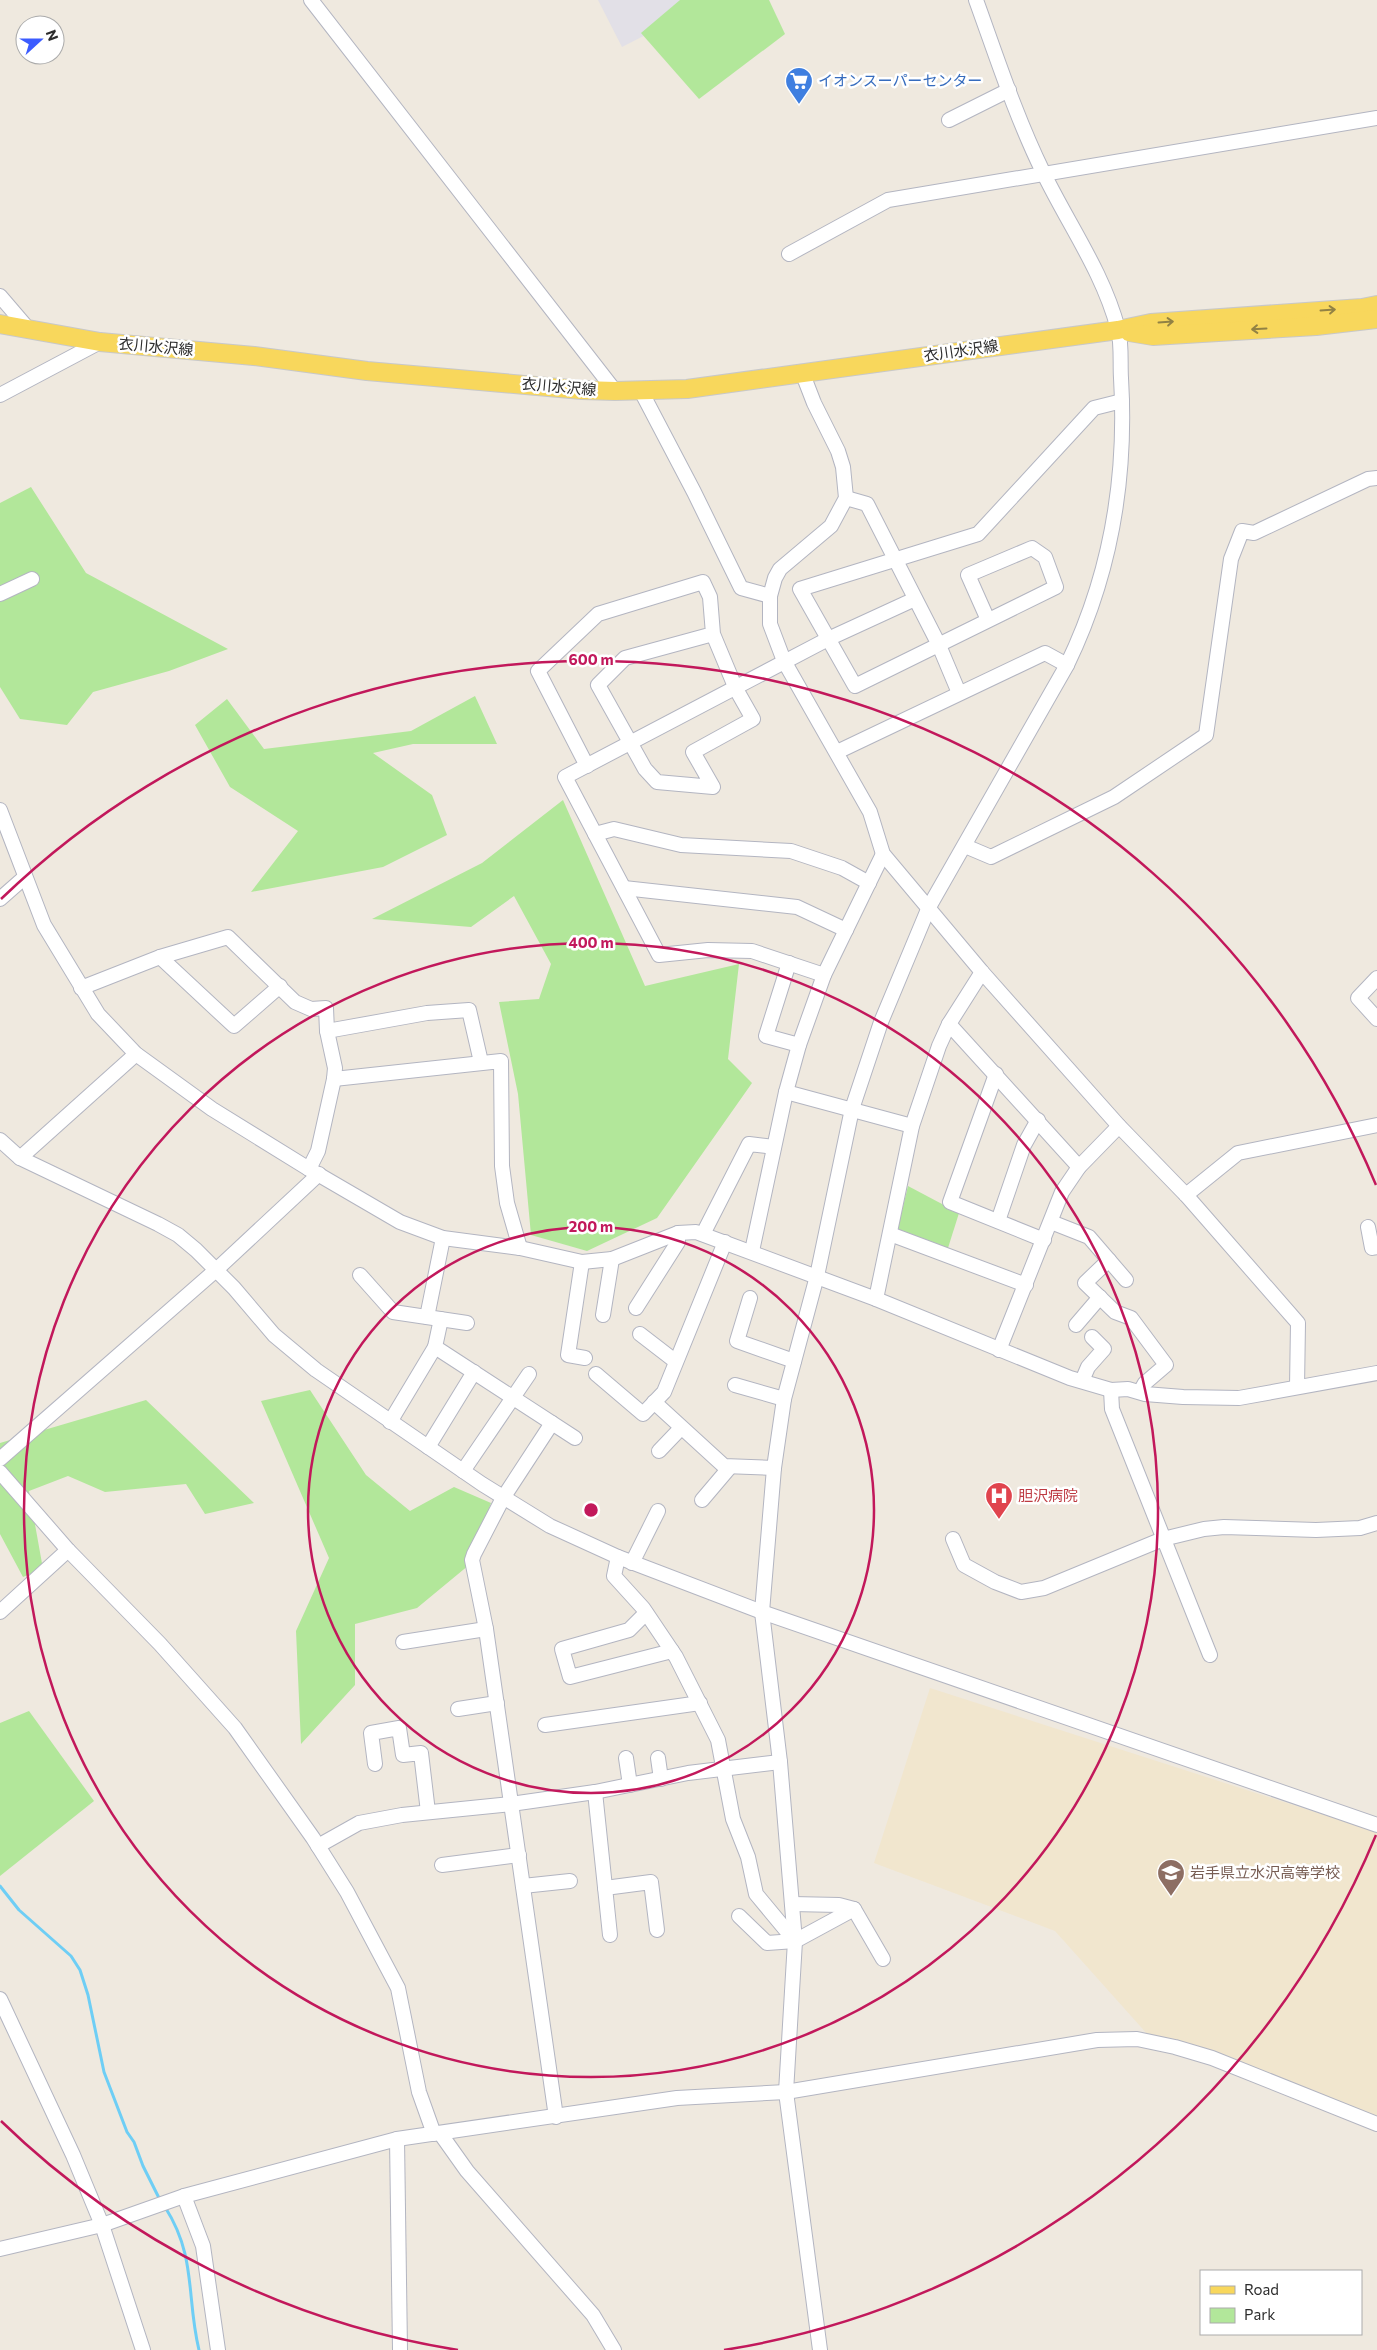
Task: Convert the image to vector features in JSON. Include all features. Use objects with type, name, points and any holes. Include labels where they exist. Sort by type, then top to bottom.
[{"type":"main road","name":"衣川水沢線","points":[[0,324],[30,331],[100,342],[254,356],[367,371],[615,391],[641,391],[687,389],[1118,330],[1152,323],[1362,308],[1377,305]]},
{"type":"main road","name":"衣川水沢線","points":[[1118,330],[1153,336],[1316,326],[1377,319]]},
{"type":"street","points":[[311,0],[615,391]]},
{"type":"street","points":[[820,2350],[786,2092],[795,1941],[780,1762],[762,1612],[774,1468],[784,1399],[817,1276],[852,1109],[881,1022],[929,907],[1068,664],[1080,639],[1102,579],[1119,488],[1122,401],[1118,330],[1082,242],[1044,174],[1009,90],[976,0]]},
{"type":"street","points":[[949,120],[1009,90]]},
{"type":"street","points":[[789,254],[888,200],[1377,118]]},
{"type":"street","points":[[0,296],[30,331]]},
{"type":"street","points":[[0,395],[100,342]]},
{"type":"street","points":[[802,372],[814,404],[838,451],[843,467],[846,498],[831,526],[780,569],[775,578],[770,596],[770,624],[784,662],[870,812],[883,854],[982,972],[1119,1126],[1186,1195],[1298,1323],[1297,1387]]},
{"type":"street","points":[[641,391],[694,492],[741,588],[770,596]]},
{"type":"street","points":[[988,620],[968,575],[1032,548],[1045,557],[1056,587],[988,620],[938,643],[855,686],[800,589],[895,558],[978,534],[1094,408],[1122,401]]},
{"type":"street","points":[[965,846],[991,857],[1114,797],[1206,735],[1231,559],[1242,531],[1254,533],[1368,479],[1377,478]]},
{"type":"street","points":[[846,498],[867,504],[938,643],[959,693]]},
{"type":"street","points":[[0,594],[32,579]]},
{"type":"street","points":[[587,766],[538,671],[598,614],[703,582],[710,597],[713,634],[736,689],[753,719],[693,752],[713,787],[657,782],[645,770],[598,685],[625,658],[713,634]]},
{"type":"street","points":[[824,975],[752,951],[708,950],[660,955],[565,777],[736,689],[828,639],[915,600]]},
{"type":"street","points":[[837,752],[1045,653],[1068,664]]},
{"type":"street","points":[[0,810],[44,925],[98,1014],[136,1054],[212,1109],[400,1222],[443,1238],[520,1248],[582,1262],[612,1259],[678,1232],[696,1232],[817,1276],[1000,1350],[1111,1390],[1128,1388],[1140,1392],[1183,1397],[1239,1398],[1377,1372]]},
{"type":"street","points":[[595,834],[614,829],[681,845],[791,851],[842,868],[869,882]]},
{"type":"street","points":[[752,1252],[786,1092],[799,1046],[824,975],[883,854]]},
{"type":"street","points":[[0,900],[25,877]]},
{"type":"street","points":[[624,888],[796,906],[846,930]]},
{"type":"street","points":[[0,1459],[216,1270],[314,1172],[334,1078],[335,1068],[327,1031],[326,1008],[311,1009],[295,1002],[228,937],[160,957],[81,988]]},
{"type":"street","points":[[160,957],[234,1026],[280,986]]},
{"type":"street","points":[[789,963],[766,1036],[799,1046]]},
{"type":"street","points":[[876,1299],[912,1126],[949,1024],[982,972]]},
{"type":"street","points":[[1377,978],[1358,998],[1377,1019]]},
{"type":"street","points":[[327,1031],[427,1013],[469,1010],[481,1062]]},
{"type":"street","points":[[949,1024],[1079,1167]]},
{"type":"street","points":[[20,1158],[136,1054]]},
{"type":"street","points":[[334,1078],[501,1061],[502,1166],[507,1203],[520,1248]]},
{"type":"street","points":[[996,1074],[950,1202],[1044,1240]]},
{"type":"street","points":[[786,1092],[912,1126]]},
{"type":"street","points":[[998,1221],[1024,1145],[1038,1120]]},
{"type":"street","points":[[1186,1195],[1238,1153],[1377,1125]]},
{"type":"street","points":[[1000,1350],[1062,1192],[1079,1167],[1119,1126]]},
{"type":"street","points":[[0,1140],[20,1158],[178,1235],[216,1270],[274,1335],[316,1370],[464,1472],[550,1526],[632,1563],[762,1612],[1377,1825]]},
{"type":"street","points":[[703,1234],[749,1144],[774,1147]]},
{"type":"street","points":[[1051,1222],[1088,1237],[1126,1280]]},
{"type":"street","points":[[1368,1227],[1372,1248],[1377,1247]]},
{"type":"street","points":[[636,1308],[678,1242],[678,1232]]},
{"type":"street","points":[[890,1234],[1026,1285]]},
{"type":"street","points":[[427,1317],[443,1238]]},
{"type":"street","points":[[596,1374],[643,1414],[664,1392],[675,1361],[726,1242]]},
{"type":"street","points":[[603,1315],[612,1259]]},
{"type":"street","points":[[1109,1260],[1085,1282],[1115,1312],[1131,1318],[1166,1365],[1145,1383],[1140,1392]]},
{"type":"street","points":[[582,1262],[568,1355],[585,1358]]},
{"type":"street","points":[[360,1274],[393,1312],[467,1323]]},
{"type":"street","points":[[1076,1325],[1100,1297]]},
{"type":"street","points":[[750,1298],[736,1341],[794,1361]]},
{"type":"street","points":[[390,1422],[435,1347],[441,1319]]},
{"type":"street","points":[[640,1334],[675,1361]]},
{"type":"street","points":[[1082,1381],[1088,1367],[1104,1349],[1092,1337]]},
{"type":"street","points":[[435,1347],[575,1438]]},
{"type":"street","points":[[428,1447],[474,1372]]},
{"type":"street","points":[[464,1472],[529,1374]]},
{"type":"street","points":[[735,1385],[784,1399]]},
{"type":"street","points":[[1111,1390],[1112,1409],[1210,1655]]},
{"type":"street","points":[[654,1402],[724,1466],[774,1468]]},
{"type":"street","points":[[552,1422],[504,1498],[472,1560],[486,1629],[556,2117]]},
{"type":"street","points":[[658,1451],[681,1428]]},
{"type":"street","points":[[702,1500],[730,1466]]},
{"type":"street","points":[[0,1472],[68,1550],[160,1644],[235,1728],[318,1846],[347,1892],[398,1988],[419,2092],[437,2134],[593,2315],[614,2350]]},
{"type":"street","points":[[632,1563],[658,1511]]},
{"type":"street","points":[[953,1539],[964,1565],[995,1582],[1021,1592],[1044,1588],[1164,1539],[1204,1529],[1224,1527],[1316,1530],[1360,1528],[1377,1523]]},
{"type":"street","points":[[0,1612],[68,1550]]},
{"type":"street","points":[[618,1557],[614,1576],[646,1614],[672,1651],[718,1740],[733,1820],[748,1857],[756,1894],[795,1941]]},
{"type":"street","points":[[646,1614],[630,1630],[562,1649],[570,1677],[672,1651]]},
{"type":"street","points":[[403,1642],[486,1629]]},
{"type":"street","points":[[458,1709],[497,1703]]},
{"type":"street","points":[[545,1725],[700,1703]]},
{"type":"street","points":[[375,1764],[371,1733],[400,1728],[403,1755],[421,1754],[428,1812]]},
{"type":"street","points":[[626,1758],[630,1785]]},
{"type":"street","points":[[658,1758],[661,1779]]},
{"type":"street","points":[[318,1846],[359,1823],[428,1812],[511,1804],[595,1792],[661,1779],[780,1762]]},
{"type":"street","points":[[595,1792],[610,1935]]},
{"type":"street","points":[[442,1865],[519,1855]]},
{"type":"street","points":[[523,1886],[570,1881]]},
{"type":"street","points":[[605,1888],[651,1882],[657,1930]]},
{"type":"street","points":[[792,1904],[839,1905],[854,1910],[883,1959]]},
{"type":"street","points":[[739,1916],[767,1943],[795,1941],[854,1910]]},
{"type":"street","points":[[0,1999],[73,2154],[102,2225],[143,2350]]},
{"type":"street","points":[[0,2249],[102,2225],[184,2196],[397,2139],[677,2098],[786,2092],[1096,2040],[1137,2039],[1175,2047],[1212,2058],[1377,2124]]},
{"type":"street","points":[[397,2139],[400,2350]]},
{"type":"street","points":[[184,2196],[202,2246],[218,2350]]},
{"type":"shaded area","points":[[598,0],[714,0],[622,47]]},
{"type":"shaded area","name":"岩手県立水沢高等学校","points":[[930,1688],[1377,1832],[1377,2118],[1149,2036],[1055,1931],[874,1863]]},
{"type":"green space","points":[[680,0],[769,0],[785,34],[699,99],[641,33]]},
{"type":"green space","points":[[31,487],[86,573],[228,649],[169,671],[93,692],[67,725],[20,719],[0,687],[0,503]]},
{"type":"green space","points":[[475,696],[497,744],[413,744],[373,753],[432,795],[447,835],[383,867],[251,892],[298,831],[230,787],[195,725],[227,699],[264,749],[411,731]]},
{"type":"green space","points":[[563,800],[645,986],[739,964],[728,1059],[752,1083],[657,1218],[587,1251],[531,1235],[518,1094],[499,1002],[539,999],[551,964],[514,896],[471,927],[372,919],[482,863]]},
{"type":"green space","points":[[908,1186],[959,1213],[948,1248],[899,1231],[898,1227]]},
{"type":"green space","points":[[310,1390],[366,1475],[410,1511],[454,1487],[491,1503],[469,1565],[417,1608],[355,1624],[355,1685],[301,1744],[296,1631],[329,1558],[261,1401]]},
{"type":"green space","points":[[146,1400],[254,1503],[205,1514],[186,1484],[105,1492],[68,1476],[29,1491],[43,1569],[23,1577],[0,1534],[0,1443]]},
{"type":"green space","points":[[29,1711],[94,1801],[0,1876],[0,1723]]},
{"type":"waterway","points":[[0,1886],[19,1910],[71,1956],[80,1970],[88,1995],[104,2072],[127,2132],[134,2142],[143,2166],[160,2200]]},
{"type":"waterway","points":[[165,2207],[182,2243],[189,2277],[199,2350]]},
{"type":"place","name":"イオンスーパーセンター","points":[[799,105]]},
{"type":"place","name":"胆沢病院","points":[[999,1520]]},
{"type":"place","name":"岩手県立水沢高等学校","points":[[1171,1897]]}]
